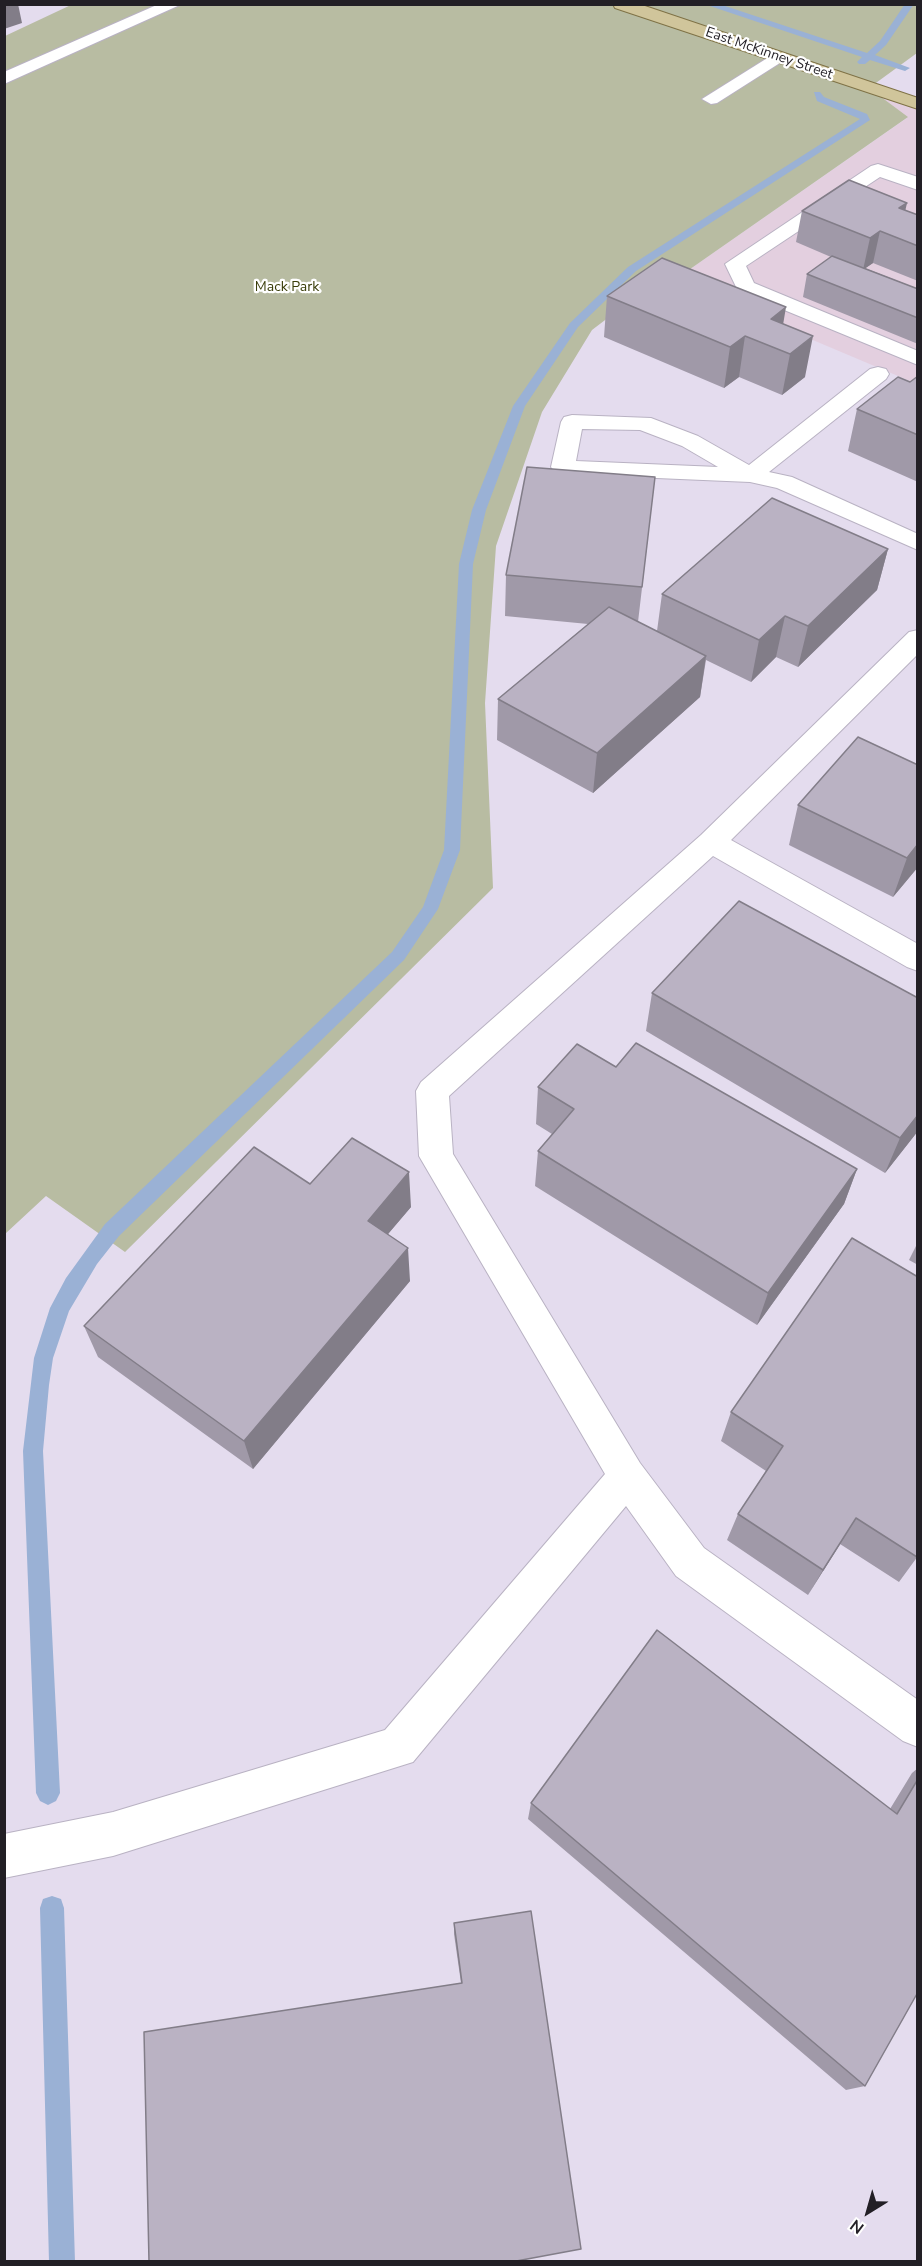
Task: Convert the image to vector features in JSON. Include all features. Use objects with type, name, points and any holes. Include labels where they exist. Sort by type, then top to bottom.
[{"type":"main road","name":"East McKinney Street","points":[[621,4],[918,104]]},
{"type":"lane","points":[[4,79],[174,4]]},
{"type":"lane","points":[[711,99],[777,57]]},
{"type":"lane","points":[[918,184],[878,170],[735,264],[746,287],[918,359]]},
{"type":"lane","points":[[750,475],[878,374]]},
{"type":"lane","points":[[750,475],[690,441],[643,423],[572,422],[563,467],[750,475],[784,482],[918,543]]},
{"type":"lane","points":[[918,638],[711,842],[432,1091],[436,1156],[627,1476],[690,1563],[918,1726]]},
{"type":"lane","points":[[711,842],[918,959]]},
{"type":"lane","points":[[4,1856],[113,1834],[398,1747],[627,1476]]},
{"type":"shaded area","points":[[869,88],[917,104],[917,384],[673,281],[907,118]]},
{"type":"green space","name":"Mack Park","points":[[73,4],[917,5],[917,53],[869,88],[908,117],[673,281],[651,285],[592,330],[542,412],[496,546],[485,703],[493,888],[125,1252],[46,1196],[5,1234],[5,36]]},
{"type":"building","points":[[849,180],[907,203],[899,208],[918,215],[918,246],[880,231],[870,238],[802,211]]},
{"type":"building","points":[[832,256],[918,289],[918,318],[807,274]]},
{"type":"building","points":[[662,258],[786,307],[771,319],[813,336],[790,354],[745,336],[730,347],[607,296]]},
{"type":"building","points":[[918,376],[918,435],[857,409],[898,377],[910,382]]},
{"type":"building","points":[[527,467],[655,477],[642,587],[506,575]]},
{"type":"building","points":[[772,498],[888,549],[808,626],[785,616],[759,640],[662,594]]},
{"type":"building","points":[[609,607],[706,656],[597,753],[498,699]]},
{"type":"building","points":[[858,737],[918,765],[918,844],[907,858],[798,805]]},
{"type":"building","points":[[739,901],[918,998],[918,1115],[900,1138],[652,993]]},
{"type":"building","points":[[636,1043],[857,1169],[768,1293],[538,1151],[574,1109],[538,1087],[577,1044],[616,1067]]},
{"type":"building","points":[[352,1138],[409,1172],[368,1221],[408,1248],[244,1441],[84,1326],[254,1147],[310,1184]]},
{"type":"building","points":[[852,1238],[918,1277],[918,1556],[856,1518],[823,1570],[738,1514],[783,1446],[731,1412]]},
{"type":"building","points":[[657,1630],[897,1814],[918,1779],[918,1992],[865,2086],[531,1803]]},
{"type":"building","points":[[531,1911],[581,2249],[511,2262],[149,2262],[144,2032],[462,1983],[454,1923]]},
{"type":"waterway","points":[[708,4],[868,56]]},
{"type":"waterway","points":[[868,56],[883,43],[910,4]]},
{"type":"waterway","points":[[862,62],[868,56]]},
{"type":"waterway","points":[[868,56],[905,68]]},
{"type":"waterway","points":[[48,1793],[33,1451],[43,1358],[60,1308],[90,1258],[112,1230],[398,956],[430,909],[452,850],[466,564],[479,510],[519,406],[574,325],[632,269],[865,120],[863,116],[820,99],[817,94]]},
{"type":"waterway","points":[[52,1908],[62,2262]]}]
